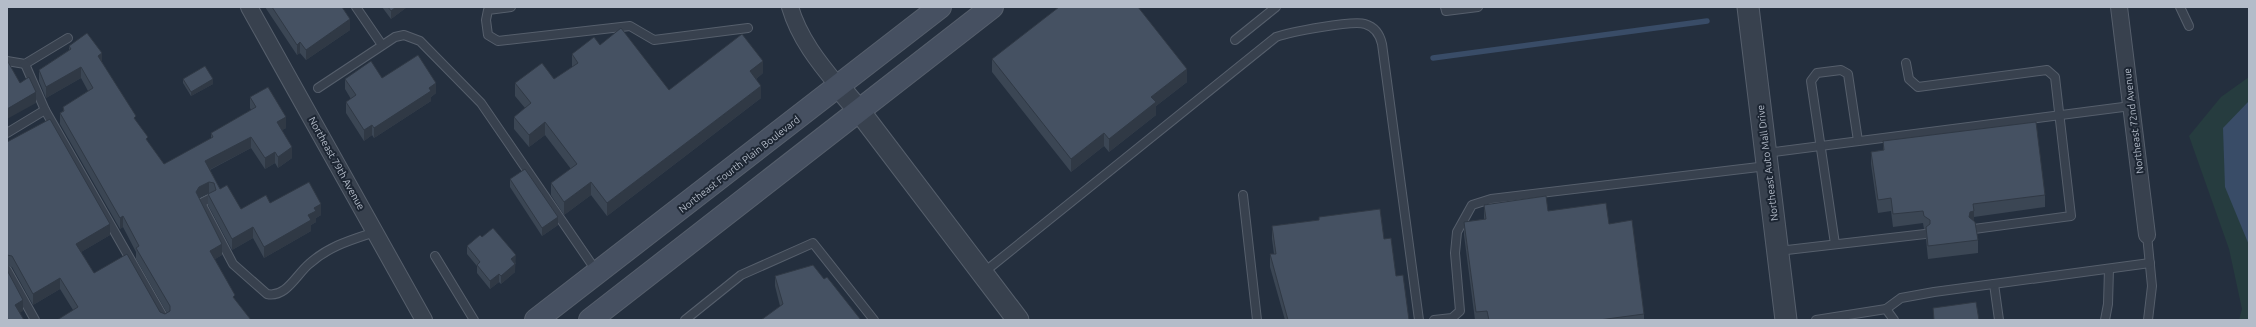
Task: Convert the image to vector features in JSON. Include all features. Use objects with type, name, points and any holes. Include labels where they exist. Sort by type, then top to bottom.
[{"type":"main road","name":"Northeast Fourth Plain Boulevard","points":[[536,320],[839,87],[940,7]]},
{"type":"main road","points":[[590,320],[860,112],[992,7]]},
{"type":"street","name":"Northeast 79th Avenue","points":[[249,7],[424,320]]},
{"type":"street","points":[[790,7],[802,36],[818,62],[860,112],[1018,320]]},
{"type":"street","name":"Northeast Auto Mall Drive","points":[[1748,7],[1786,320]]},
{"type":"street","name":"Northeast 72nd Avenue","points":[[2119,7],[2147,235]]},
{"type":"lane","points":[[356,7],[382,45]]},
{"type":"lane","points":[[511,7],[488,10],[486,20],[488,35],[498,41],[630,26],[654,40],[748,28]]},
{"type":"lane","points":[[1235,40],[1276,7]]},
{"type":"lane","points":[[1445,7],[1446,11],[1478,7]]},
{"type":"lane","points":[[2180,7],[2189,26]]},
{"type":"lane","points":[[983,273],[1276,37],[1294,31],[1364,23],[1376,31],[1382,44],[1419,320]]},
{"type":"lane","points":[[318,88],[395,37],[404,35],[420,41],[481,103],[598,273]]},
{"type":"lane","points":[[7,61],[25,64],[68,38]]},
{"type":"lane","points":[[1906,62],[1909,79],[1918,87],[2047,70],[2055,78],[2071,216],[1974,229]]},
{"type":"lane","points":[[25,64],[45,110],[165,320]]},
{"type":"lane","points":[[1835,244],[1811,81],[1816,73],[1841,70],[1848,74],[1858,141]]},
{"type":"lane","points":[[1434,320],[1452,318],[1460,311],[1455,253],[1457,232],[1472,205],[1491,199],[1767,160],[1820,146],[2131,106]]},
{"type":"lane","points":[[7,133],[45,110]]},
{"type":"lane","points":[[1243,195],[1257,320]]},
{"type":"lane","points":[[211,198],[201,203],[233,264],[267,294],[274,296],[284,290],[309,264],[338,244],[375,232]]},
{"type":"lane","points":[[1778,251],[1925,234]]},
{"type":"lane","points":[[2147,235],[2152,286],[2148,320]]},
{"type":"lane","points":[[685,320],[741,275],[813,243],[874,320]]},
{"type":"lane","points":[[435,256],[474,320]]},
{"type":"lane","points":[[1816,320],[1886,309],[1901,298],[2150,263]]},
{"type":"lane","points":[[2105,320],[2108,304],[2109,269]]},
{"type":"lane","points":[[7,270],[35,320]]},
{"type":"lane","points":[[1994,284],[1999,320]]},
{"type":"lane","points":[[1886,309],[1894,320]]},
{"type":"green space","points":[[2249,77],[2249,320],[2239,320],[2242,309],[2229,249],[2189,136],[2221,97]]},
{"type":"water","points":[[2249,101],[2249,245],[2225,187],[2223,128]]},
{"type":"building","points":[[272,7],[342,7],[350,19],[306,50],[300,42],[297,45]]},
{"type":"building","points":[[388,7],[396,7],[391,11]]},
{"type":"building","points":[[1059,7],[1138,7],[1187,69],[1151,97],[1156,102],[1109,139],[1104,133],[1071,159],[992,59]]},
{"type":"building","points":[[621,28],[669,90],[742,34],[763,61],[750,71],[761,86],[607,203],[591,182],[564,202],[551,183],[577,164],[545,122],[529,135],[514,117],[531,103],[515,83],[542,63],[554,79],[578,63],[572,54],[594,37],[600,45]]},
{"type":"building","points":[[87,33],[102,53],[98,56],[136,116],[134,118],[148,137],[146,139],[164,164],[213,137],[211,133],[256,107],[250,97],[268,87],[286,117],[277,122],[292,147],[278,157],[275,152],[265,158],[251,137],[205,161],[220,189],[227,185],[241,209],[266,195],[270,203],[309,182],[321,204],[314,208],[316,211],[308,215],[311,220],[264,247],[253,227],[232,239],[208,194],[216,190],[214,183],[209,182],[199,187],[196,192],[222,244],[210,251],[235,295],[233,297],[251,320],[57,320],[78,307],[60,278],[33,294],[12,256],[7,255],[7,142],[50,119],[110,224],[76,244],[94,273],[127,254],[160,312],[165,314],[170,311],[170,306],[136,248],[139,246],[123,216],[120,218],[60,113],[64,111],[63,107],[93,88],[81,67],[46,87],[39,70],[71,49],[69,46]]},
{"type":"building","points":[[418,55],[436,83],[429,88],[431,91],[374,128],[372,125],[364,130],[346,102],[356,95],[345,79],[371,61],[382,78]]},
{"type":"building","points":[[7,60],[20,83],[29,77],[36,92],[7,109]]},
{"type":"building","points":[[205,66],[213,79],[191,92],[183,79]]},
{"type":"building","points":[[2036,122],[2045,195],[1973,204],[1974,211],[1970,212],[1969,217],[1975,222],[1978,240],[1928,246],[1926,227],[1930,224],[1930,220],[1924,216],[1923,211],[1893,214],[1891,198],[1878,200],[1871,152],[1884,150],[1883,141]]},
{"type":"building","points":[[525,169],[558,217],[542,228],[510,179]]},
{"type":"building","points":[[1546,196],[1548,211],[1606,203],[1609,224],[1632,220],[1644,314],[1599,320],[1489,320],[1487,311],[1476,312],[1464,222],[1486,219],[1484,205]]},
{"type":"building","points":[[1380,209],[1384,239],[1391,238],[1396,276],[1403,275],[1409,320],[1288,320],[1270,254],[1276,254],[1272,226],[1319,220],[1319,217]]},
{"type":"building","points":[[493,228],[516,255],[511,259],[515,264],[501,276],[499,274],[490,281],[477,265],[480,262],[467,246],[480,235],[482,237]]},
{"type":"building","points":[[813,265],[824,279],[827,277],[861,320],[761,320],[783,304],[775,276]]},
{"type":"building","points":[[7,270],[23,300],[15,305],[24,320],[7,320]]},
{"type":"building","points":[[1976,302],[1979,320],[1934,320],[1933,308]]},
{"type":"waterway","points":[[1433,58],[1707,21]]}]
